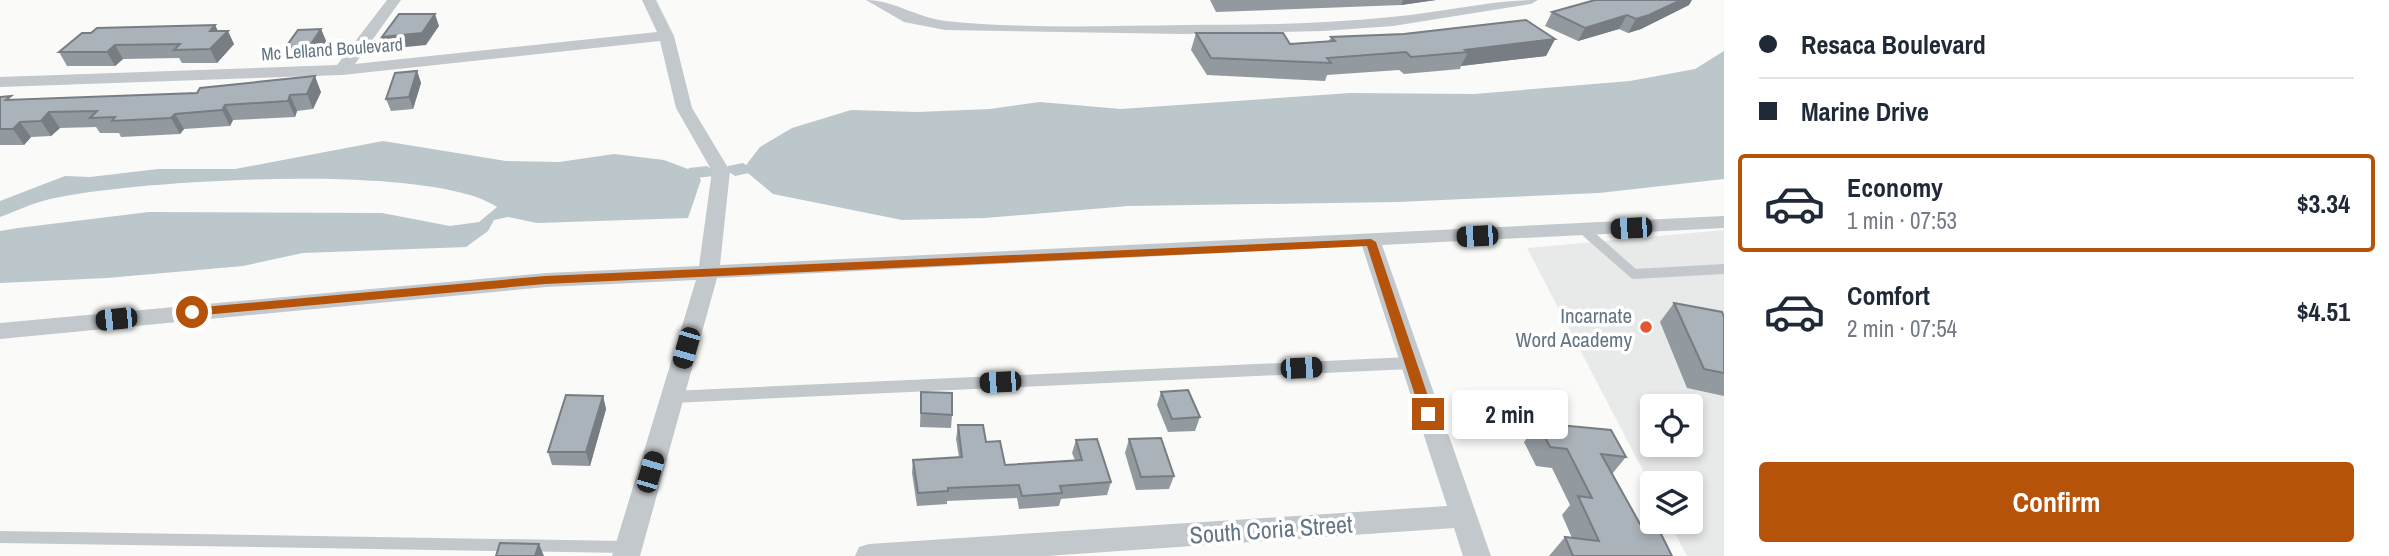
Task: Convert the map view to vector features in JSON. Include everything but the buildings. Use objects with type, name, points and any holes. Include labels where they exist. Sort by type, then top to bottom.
[{"type":"street","points":[[342,70],[394,0]]},
{"type":"street","points":[[628,552],[708,274],[721,171],[684,108],[666,36],[649,0]]},
{"type":"street","points":[[873,0],[896,16],[928,24],[973,29],[1341,28],[1444,18],[1531,0]]},
{"type":"street","name":"Mc Lelland Boulevard","points":[[0,82],[342,70],[666,36]]},
{"type":"street","points":[[0,331],[545,280],[1722,225]]},
{"type":"street","points":[[1371,242],[1476,556]]},
{"type":"street","name":"South Coria Street","points":[[869,556],[1462,516]]},
{"type":"lane","points":[[1584,230],[1634,274],[1724,270]]},
{"type":"lane","points":[[671,397],[1410,363]]},
{"type":"lane","points":[[0,537],[628,552]]},
{"type":"shaded area","points":[[1724,51],[1724,179],[1599,193],[1397,202],[1128,206],[985,218],[902,220],[773,194],[743,169],[760,147],[792,128],[851,110],[918,112],[990,109],[1040,102],[1121,109],[1350,93],[1474,94],[1630,81],[1695,69]]},
{"type":"shaded area","points":[[383,141],[506,161],[559,162],[614,154],[664,160],[696,172],[701,180],[688,218],[537,223],[508,217],[494,220],[488,231],[466,247],[303,253],[243,266],[107,278],[0,283],[0,231],[18,228],[149,212],[382,213],[450,226],[479,222],[497,207],[462,193],[411,184],[280,179],[211,181],[91,192],[44,201],[0,217],[0,201],[65,176],[90,177],[158,169],[235,169]]},
{"type":"shaded area","name":"Incarnate Word Academy","points":[[1724,230],[1724,556],[1687,556],[1675,534],[1703,534],[1703,471],[1643,471],[1527,248]]},
{"type":"waterway","points":[[735,170],[743,169]]},
{"type":"waterway","points":[[696,172],[707,172]]},
{"type":"place","name":"Incarnate Word Academy","points":[[1646,327]]},
{"type":"route","points":[[192,312],[545,280],[1371,242],[1428,414]]}]
